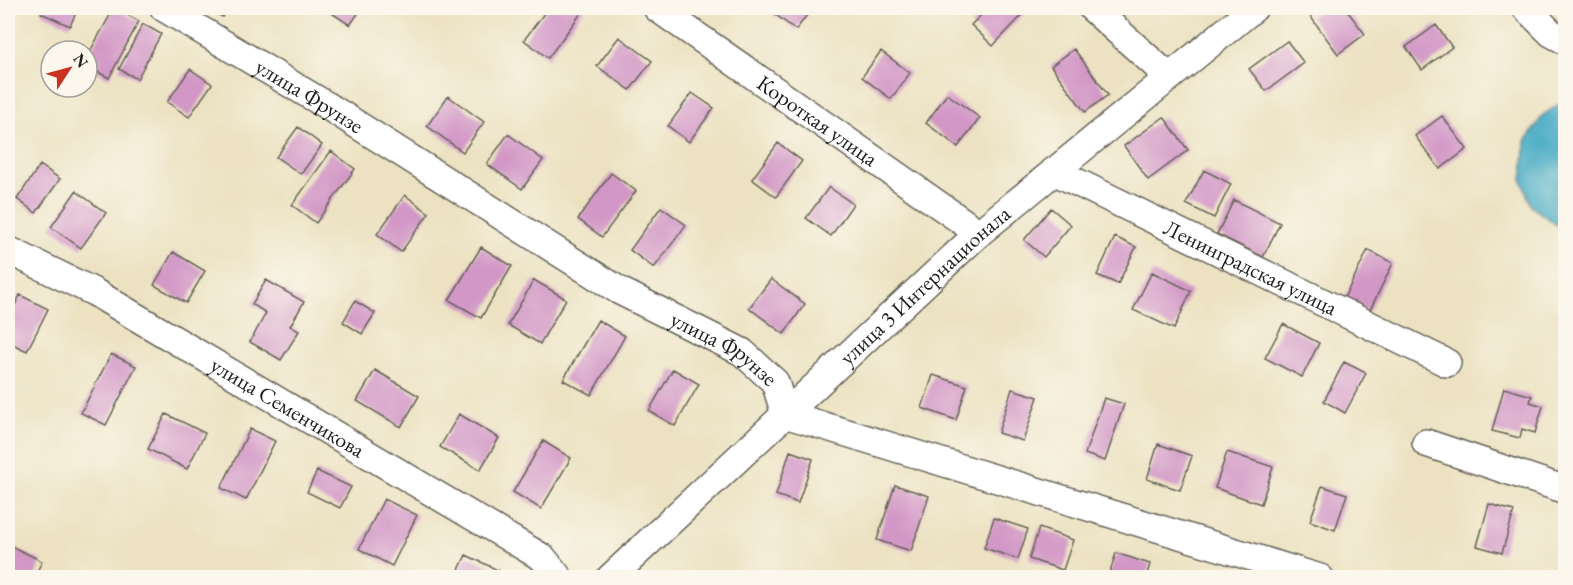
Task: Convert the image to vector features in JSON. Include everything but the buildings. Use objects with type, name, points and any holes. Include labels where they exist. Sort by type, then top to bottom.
[{"type":"street","name":"улица Фрунзе","points":[[164,8],[326,105],[620,291],[742,352],[775,382],[785,414],[1320,578]]},
{"type":"street","name":"Короткая улица","points":[[657,8],[979,233]]},
{"type":"street","points":[[1092,8],[1169,77]]},
{"type":"street","name":"улица 3 Интернационала","points":[[610,578],[979,233],[1254,8]]},
{"type":"street","points":[[1526,8],[1558,37]]},
{"type":"street","name":"Ленинградская улица","points":[[1054,171],[1447,363]]},
{"type":"street","name":"улица Семенчикова","points":[[8,250],[94,292],[543,558],[559,578]]},
{"type":"street","points":[[1426,444],[1566,490]]},
{"type":"water","points":[[1562,102],[1566,104],[1565,231],[1531,206],[1522,180],[1526,141],[1543,115]]}]
